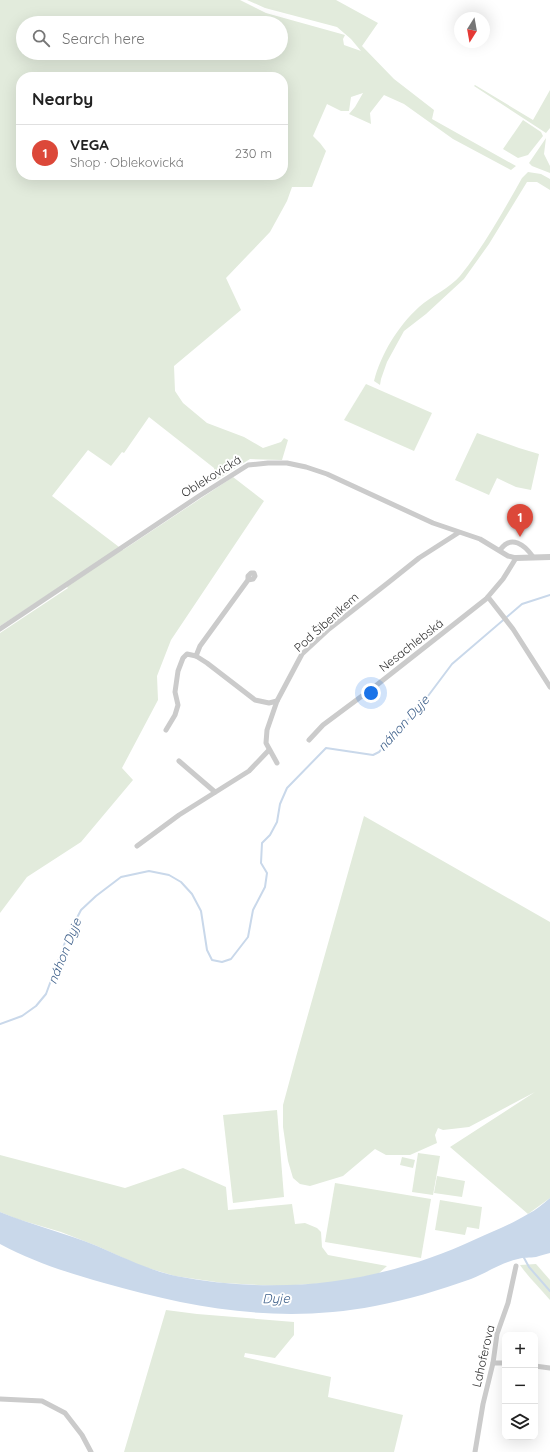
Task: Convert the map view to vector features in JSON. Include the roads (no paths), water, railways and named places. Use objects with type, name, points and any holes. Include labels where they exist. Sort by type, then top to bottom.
[{"type":"street","name":"Oblekovická","points":[[0,629],[248,465],[287,463],[306,467],[327,474],[433,523],[458,533],[480,539],[508,556],[516,558],[550,557]]},
{"type":"street","name":"Pod Šibeníkem","points":[[277,763],[266,743],[267,730],[277,701],[302,654],[335,624],[419,558],[435,547],[450,540],[458,533]]},
{"type":"street","points":[[500,550],[509,542],[516,542],[529,550],[533,557]]},
{"type":"street","name":"Nesachlebská","points":[[310,740],[322,725],[469,614],[488,597],[503,579],[516,558]]},
{"type":"street","points":[[196,656],[200,646],[248,580]]},
{"type":"street","points":[[488,597],[508,621],[550,687]]},
{"type":"street","points":[[166,730],[175,715],[178,705],[175,692],[178,671],[183,658],[187,654],[196,656],[207,663],[255,700],[270,703],[277,701]]},
{"type":"street","points":[[137,846],[179,815],[249,771],[269,750]]},
{"type":"street","points":[[179,761],[215,792]]},
{"type":"street","name":"Lahoferova","points":[[475,1452],[483,1404],[493,1363],[497,1334],[508,1303],[516,1266]]},
{"type":"street","points":[[493,1363],[502,1363]]},
{"type":"street","points":[[538,1366],[550,1368]]},
{"type":"street","points":[[1,1399],[42,1401],[65,1413],[82,1435],[91,1452]]},
{"type":"water","name":"Dyje","points":[[550,1198],[550,1253],[512,1261],[471,1279],[387,1304],[306,1314],[238,1311],[172,1300],[104,1283],[64,1271],[38,1262],[0,1244],[0,1212],[85,1241],[146,1267],[176,1276],[215,1282],[254,1285],[291,1285],[329,1282],[366,1276],[403,1267],[440,1254],[516,1221],[534,1211]]},
{"type":"waterway","name":"náhon Dyje","points":[[0,1024],[22,1016],[36,1006],[46,994],[67,937],[81,910],[96,896],[121,877],[149,871],[169,875],[181,882],[192,894],[201,911],[207,950],[212,960],[222,962],[231,959],[248,937],[253,910],[265,887],[267,873],[261,863],[262,843],[270,835],[277,822],[280,804],[287,788],[326,748],[373,755],[379,752],[422,704],[452,664],[522,604],[550,595]]},
{"type":"waterway","points":[[523,1256],[529,1267],[550,1291]]},
{"type":"place","name":"VEGA","points":[[520,537]]}]
